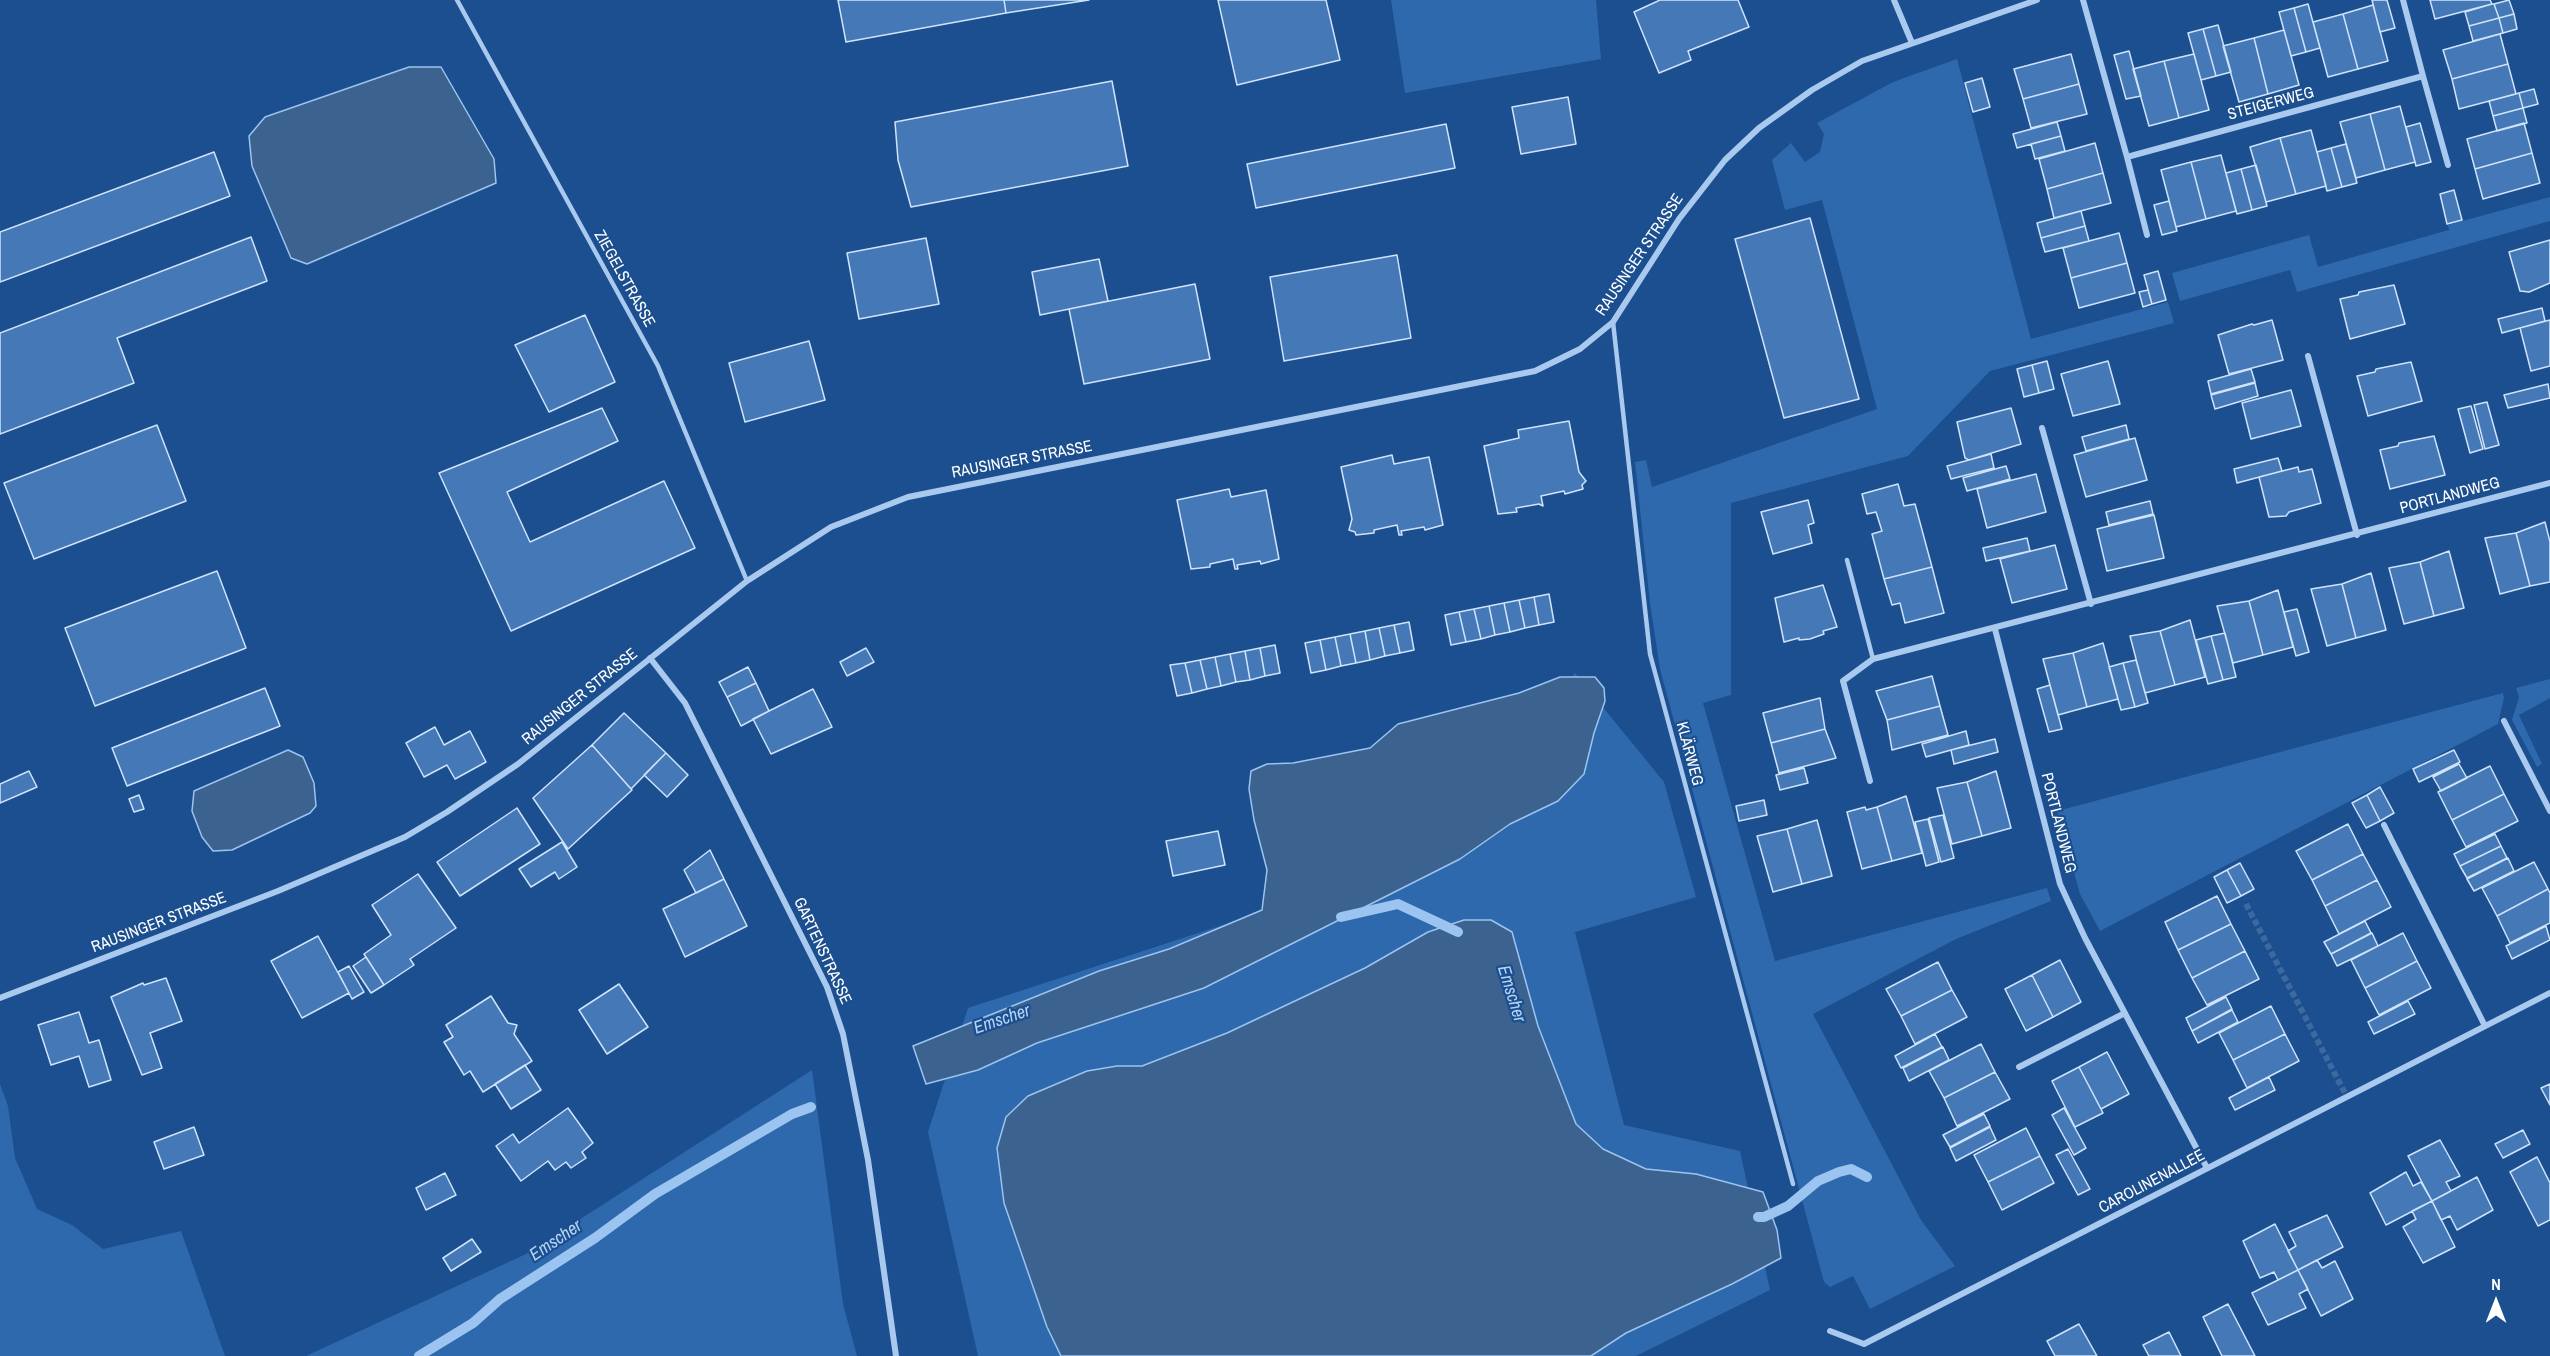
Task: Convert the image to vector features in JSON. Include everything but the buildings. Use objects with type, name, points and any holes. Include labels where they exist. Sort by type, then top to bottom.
[{"type":"street","points":[[1893,0],[1912,43]]},
{"type":"street","name":"RAUSINGER STRASSE","points":[[0,998],[278,891],[405,837],[518,764],[747,581],[831,527],[908,497],[1534,371],[1580,349],[1613,322],[1679,219],[1725,160],[1760,128],[1812,90],[1862,61],[2037,0]]},
{"type":"street","points":[[2083,0],[2147,235]]},
{"type":"street","points":[[2403,0],[2448,165]]},
{"type":"street","name":"STEIGERWEG","points":[[2127,157],[2423,76]]},
{"type":"street","points":[[2308,356],[2357,535]]},
{"type":"street","points":[[2042,428],[2091,604]]},
{"type":"street","name":"PORTLANDWEG","points":[[1870,781],[1843,681],[1874,659],[2550,483]]},
{"type":"street","name":"PORTLANDWEG","points":[[1995,629],[2060,884],[2085,938],[2207,1168]]},
{"type":"street","name":"GARTENSTRASSE","points":[[650,658],[685,703],[827,987],[843,1034],[868,1160],[896,1356]]},
{"type":"street","points":[[2504,721],[2550,811]]},
{"type":"street","points":[[2384,825],[2485,1026]]},
{"type":"street","name":"CAROLINENALLEE","points":[[1830,1330],[1864,1344],[2550,993]]},
{"type":"street","points":[[2019,1067],[2125,1013]]},
{"type":"lane","name":"ZIEGELSTRASSE","points":[[457,0],[658,366],[747,581]]},
{"type":"lane","name":"KLÄRWEG","points":[[1613,322],[1650,654],[1793,1184]]},
{"type":"lane","points":[[1847,560],[1874,659]]},
{"type":"shaded area","points":[[1391,0],[1596,0],[1601,59],[1405,93]]},
{"type":"shaded area","points":[[1957,59],[2031,339],[2168,302],[2174,323],[1990,371],[1908,456],[1731,503],[1731,695],[1703,703],[1775,961],[2047,888],[2051,901],[1956,939],[1813,1014],[1921,1220],[1955,1266],[1870,1309],[1853,1276],[1830,1287],[1824,1282],[1660,669],[1650,603],[1635,462],[1646,460],[1652,487],[1877,409],[1822,200],[1785,210],[1772,160],[1791,143],[1805,162],[1820,152],[1824,134],[1817,123],[1893,82]]},
{"type":"shaded area","points":[[2550,197],[2550,221],[2297,292],[2290,270],[2180,301],[2172,273],[2309,235],[2318,267],[2449,230],[2448,225]]},
{"type":"shaded area","points":[[1575,673],[1664,782],[1696,897],[1575,932],[1624,1125],[1740,1151],[1770,1290],[1636,1356],[978,1356],[928,1132],[968,1008],[1456,849]]},
{"type":"shaded area","points":[[2550,679],[2550,698],[2519,715],[2542,764],[2537,767],[2512,720],[2519,697],[2516,688]]},
{"type":"shaded area","points":[[2503,693],[2498,724],[2100,931],[2080,894],[2057,811]]},
{"type":"shaded area","points":[[812,1070],[843,1304],[857,1356],[306,1356],[526,1254]]},
{"type":"shaded area","points":[[0,1084],[8,1106],[15,1158],[37,1209],[72,1225],[103,1249],[181,1231],[225,1356],[0,1356]]},
{"type":"water","points":[[409,67],[441,67],[494,159],[496,183],[307,264],[291,258],[252,166],[249,136],[265,117]]},
{"type":"water","points":[[1560,677],[1595,677],[1604,688],[1605,701],[1584,774],[1558,801],[1510,824],[1460,859],[1204,988],[1037,1043],[978,1070],[926,1084],[913,1046],[1099,971],[1169,949],[1262,910],[1267,870],[1254,820],[1249,789],[1251,771],[1267,764],[1293,763],[1370,748],[1398,724],[1519,693]]},
{"type":"water","points":[[288,750],[303,757],[314,783],[316,806],[310,813],[232,850],[213,851],[202,837],[192,811],[194,791]]},
{"type":"water","points":[[1464,920],[1491,920],[1512,932],[1538,1026],[1576,1124],[1603,1149],[1646,1169],[1696,1174],[1763,1192],[1777,1230],[1781,1258],[1732,1284],[1626,1333],[1591,1356],[1061,1356],[1047,1327],[1004,1203],[997,1148],[1006,1117],[1028,1096],[1087,1071],[1117,1066],[1142,1066],[1227,1033],[1365,968],[1428,932]]},
{"type":"waterway","name":"Emscher","points":[[1341,917],[1398,904],[1458,932]]},
{"type":"waterway","name":"Emscher","points":[[419,1356],[473,1323],[500,1299],[595,1238],[655,1194],[792,1114],[811,1107]]},
{"type":"waterway","name":"Emscher","points":[[1758,1217],[1764,1217],[1788,1206],[1818,1181],[1839,1172],[1851,1169],[1867,1177]]},
{"type":"tunnel","points":[[2246,904],[2347,1097]]}]
